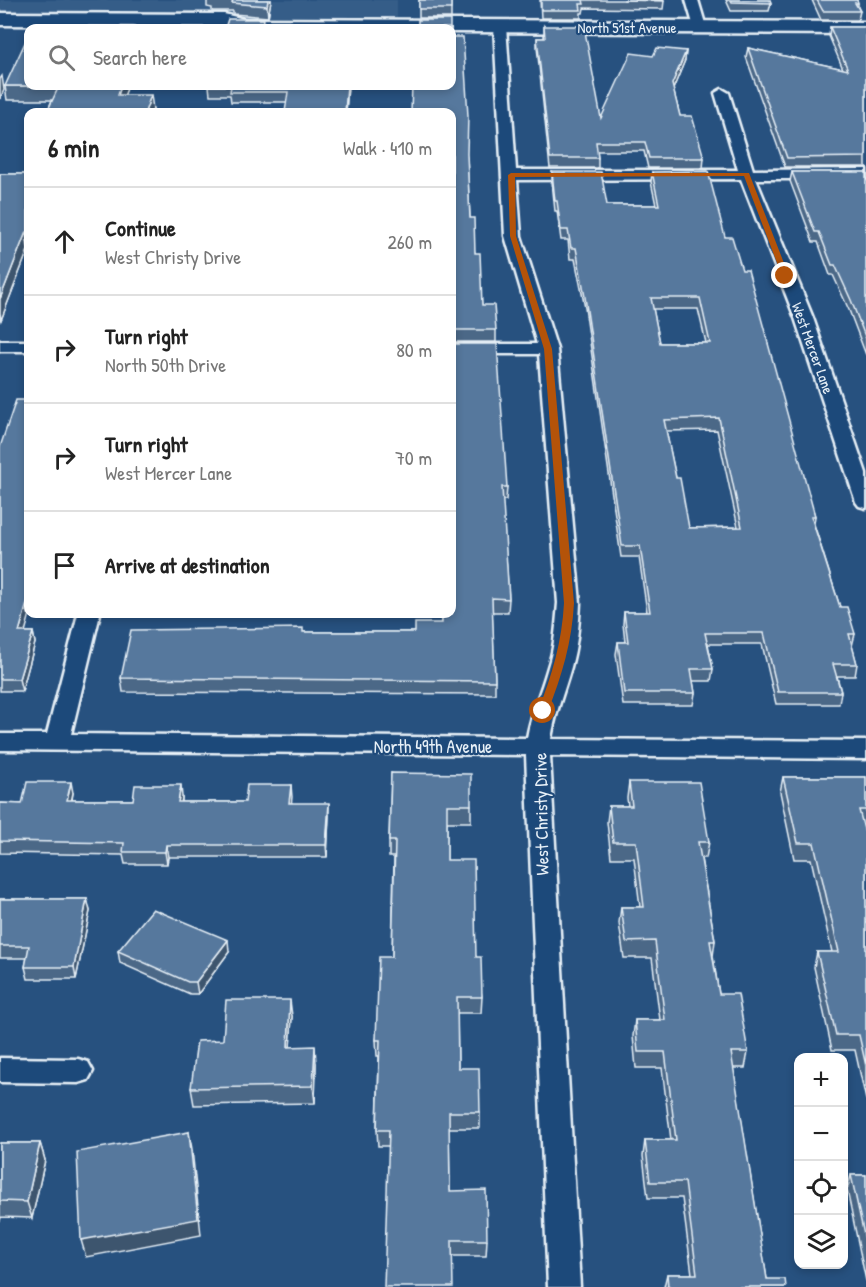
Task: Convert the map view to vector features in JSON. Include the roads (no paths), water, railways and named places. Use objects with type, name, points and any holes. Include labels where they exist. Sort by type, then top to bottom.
[{"type":"main road","name":"North 51st Avenue","points":[[0,19],[224,20],[232,24]]},
{"type":"main road","name":"North 51st Avenue","points":[[456,26],[866,28]]},
{"type":"main road","points":[[0,31],[24,31]]},
{"type":"street","points":[[692,0],[700,27]]},
{"type":"street","name":"West Christy Drive","points":[[500,26],[513,236],[548,349],[569,603],[567,634],[560,667],[543,711],[538,746],[538,790],[564,1287]]},
{"type":"street","name":"West Mercer Lane","points":[[722,93],[747,174],[785,276],[804,318],[866,502]]},
{"type":"street","points":[[511,175],[866,174]]},
{"type":"street","points":[[0,346],[24,346]]},
{"type":"street","points":[[456,349],[548,349]]},
{"type":"street","points":[[57,743],[88,618]]},
{"type":"street","name":"North 49th Avenue","points":[[0,742],[866,750]]},
{"type":"street","points":[[0,1070],[78,1071]]}]
